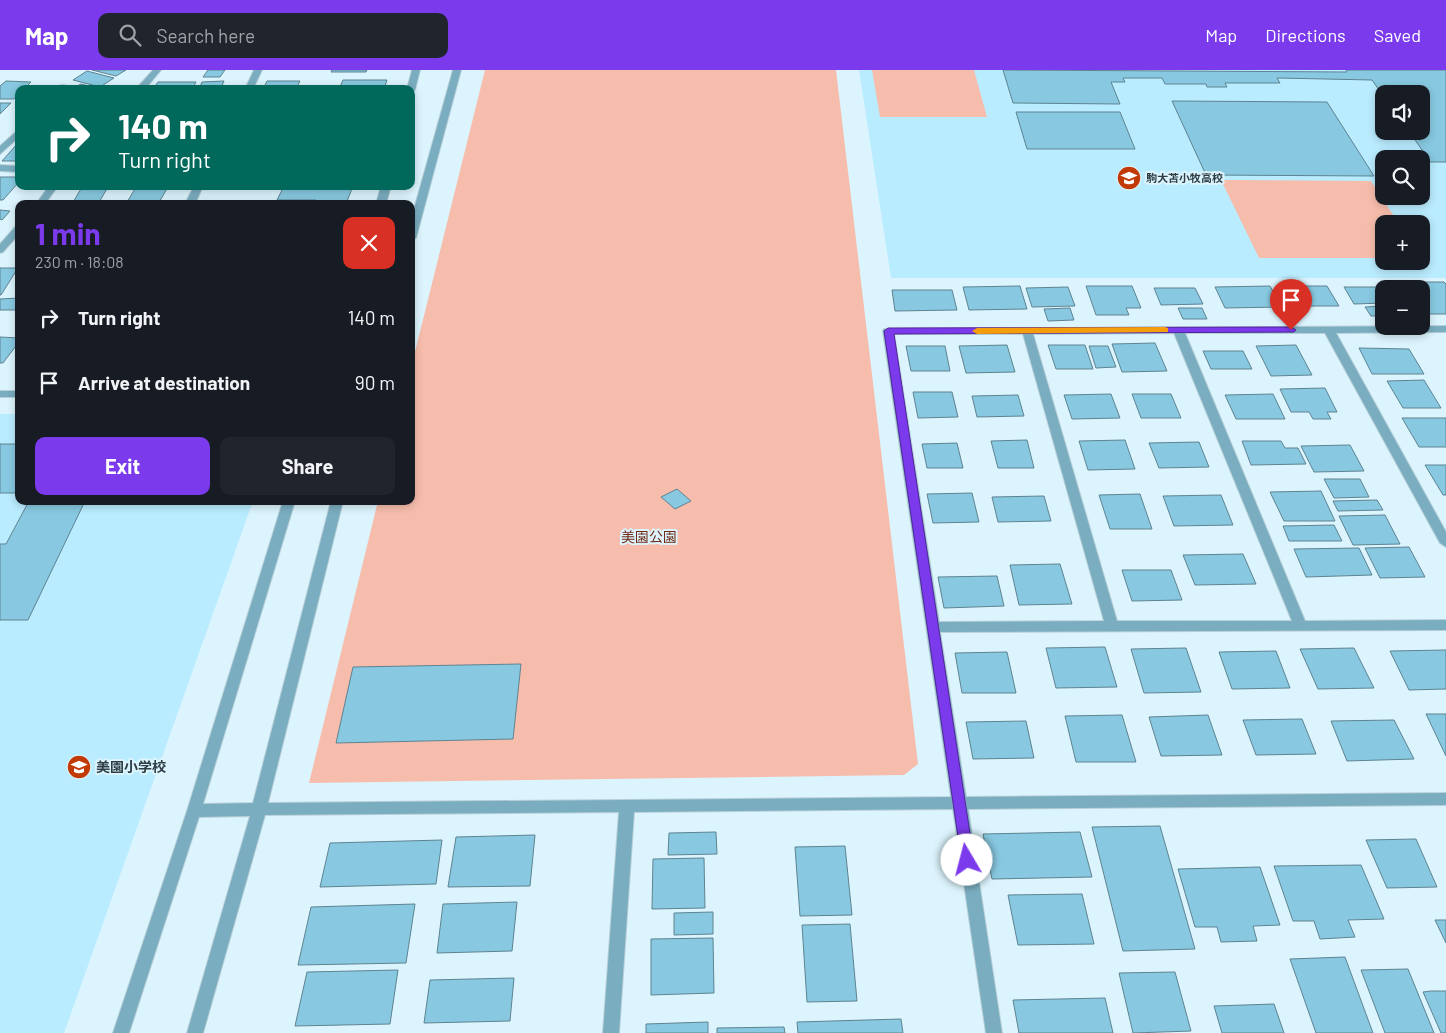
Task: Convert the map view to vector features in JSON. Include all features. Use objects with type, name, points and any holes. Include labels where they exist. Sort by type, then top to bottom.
[{"type":"street","points":[[144,85],[157,70]]},
{"type":"street","points":[[251,85],[258,70]]},
{"type":"street","points":[[412,85],[416,70]]},
{"type":"street","points":[[415,215],[457,70]]},
{"type":"street","points":[[0,151],[15,136]]},
{"type":"street","points":[[0,168],[15,169]]},
{"type":"street","points":[[43,200],[51,190]]},
{"type":"street","points":[[0,250],[15,233]]},
{"type":"street","points":[[994,1033],[888,331],[1446,329]]},
{"type":"street","points":[[1027,330],[1112,626]]},
{"type":"street","points":[[1178,330],[1301,626]]},
{"type":"street","points":[[1329,330],[1446,543]]},
{"type":"street","points":[[0,394],[15,394]]},
{"type":"street","points":[[121,1033],[194,812],[288,505]]},
{"type":"street","points":[[196,1033],[259,809],[336,505]]},
{"type":"street","points":[[932,626],[1446,625]]},
{"type":"street","points":[[194,812],[259,809],[1446,799]]},
{"type":"street","points":[[611,1033],[627,806]]},
{"type":"shaded area","name":"駒大苫小牧高校","points":[[859,70],[1446,70],[1446,278],[891,278]]},
{"type":"shaded area","name":"美園小学校","points":[[0,414],[15,414],[15,505],[252,505],[64,1033],[0,1033]]},
{"type":"green space","name":"美園公園","points":[[485,70],[836,70],[918,764],[904,775],[309,783],[377,505],[415,505],[415,352]]},
{"type":"green space","points":[[872,70],[974,70],[987,117],[880,117]]},
{"type":"green space","points":[[1221,180],[1371,181],[1375,187],[1375,205],[1387,205],[1393,215],[1375,215],[1375,258],[1259,258]]},
{"type":"building","points":[[92,70],[126,70],[116,76]]},
{"type":"building","points":[[208,70],[225,70],[220,77],[203,77]]},
{"type":"building","points":[[332,70],[367,70],[366,72],[331,72]]},
{"type":"building","points":[[1003,70],[1347,72],[1346,70],[1446,70],[1446,162],[1430,162],[1430,150],[1422,150],[1415,140],[1430,140],[1430,85],[1376,85],[1372,80],[1277,78],[1280,83],[1225,83],[1227,87],[1207,87],[1206,84],[1165,84],[1162,78],[1123,78],[1125,82],[1111,82],[1120,104],[1013,103]]},
{"type":"building","points":[[87,71],[114,78],[103,85],[92,85],[73,80]]},
{"type":"building","points":[[343,80],[387,80],[385,85],[341,85]]},
{"type":"building","points":[[6,81],[31,82],[28,85],[15,85],[14,99],[0,99],[0,86]]},
{"type":"building","points":[[224,81],[222,85],[201,85],[202,82]]},
{"type":"building","points":[[267,81],[300,81],[298,85],[265,85]]},
{"type":"building","points":[[158,82],[196,82],[194,85],[156,85]]},
{"type":"building","points":[[1172,101],[1327,102],[1374,176],[1206,175]]},
{"type":"building","points":[[0,103],[11,103],[0,114]]},
{"type":"building","points":[[1016,112],[1120,112],[1135,149],[1027,149]]},
{"type":"building","points":[[15,146],[15,161],[2,161]]},
{"type":"building","points":[[0,177],[15,177],[15,186],[3,200],[0,200]]},
{"type":"building","points":[[80,190],[106,190],[100,200],[74,200]]},
{"type":"building","points":[[134,190],[166,190],[160,200],[128,200]]},
{"type":"building","points":[[282,190],[351,190],[348,200],[277,200]]},
{"type":"building","points":[[0,210],[10,211],[2,220],[0,219]]},
{"type":"building","points":[[0,268],[15,268],[15,273],[0,295]]},
{"type":"building","points":[[1430,282],[1444,282],[1446,284],[1446,314],[1430,314]]},
{"type":"building","points":[[1020,286],[1027,309],[969,310],[963,287]]},
{"type":"building","points":[[1086,286],[1132,286],[1141,308],[1126,308],[1129,315],[1096,315]]},
{"type":"building","points":[[1270,286],[1282,307],[1225,308],[1215,287]]},
{"type":"building","points":[[1282,286],[1327,286],[1339,306],[1294,306]]},
{"type":"building","points":[[1068,287],[1075,306],[1032,307],[1026,288]]},
{"type":"building","points":[[1344,287],[1375,287],[1375,303],[1354,304]]},
{"type":"building","points":[[1154,288],[1195,288],[1203,304],[1161,305]]},
{"type":"building","points":[[892,290],[952,290],[957,310],[895,311]]},
{"type":"building","points":[[15,298],[15,310],[0,310],[0,299]]},
{"type":"building","points":[[1375,306],[1375,316],[1371,316],[1365,307]]},
{"type":"building","points":[[1070,308],[1074,320],[1048,321],[1044,309]]},
{"type":"building","points":[[1178,308],[1202,308],[1207,319],[1183,319]]},
{"type":"building","points":[[0,337],[15,338],[15,347],[3,363],[0,363]]},
{"type":"building","points":[[1155,343],[1167,371],[1122,372],[1112,344]]},
{"type":"building","points":[[1007,345],[1015,372],[966,373],[959,346]]},
{"type":"building","points":[[1048,345],[1085,345],[1093,369],[1056,369]]},
{"type":"building","points":[[1296,345],[1312,375],[1271,376],[1256,346]]},
{"type":"building","points":[[906,346],[945,346],[950,371],[911,371]]},
{"type":"building","points":[[1089,346],[1108,346],[1116,367],[1096,368]]},
{"type":"building","points":[[1359,348],[1409,349],[1424,374],[1372,374]]},
{"type":"building","points":[[1203,351],[1243,351],[1252,369],[1211,369]]},
{"type":"building","points":[[1424,380],[1441,408],[1403,408],[1387,381]]},
{"type":"building","points":[[1325,388],[1337,412],[1327,412],[1331,419],[1313,419],[1309,412],[1291,412],[1280,389]]},
{"type":"building","points":[[913,392],[952,392],[958,417],[918,418]]},
{"type":"building","points":[[1111,394],[1120,418],[1072,419],[1064,395]]},
{"type":"building","points":[[1132,394],[1171,394],[1181,418],[1141,418]]},
{"type":"building","points":[[1273,394],[1285,419],[1236,419],[1225,395]]},
{"type":"building","points":[[1018,395],[1024,416],[977,417],[972,396]]},
{"type":"building","points":[[1402,418],[1446,418],[1446,447],[1419,447]]},
{"type":"building","points":[[1027,440],[1034,468],[998,468],[991,441]]},
{"type":"building","points":[[1125,440],[1135,469],[1088,470],[1079,441]]},
{"type":"building","points":[[1242,441],[1281,441],[1285,448],[1298,448],[1306,464],[1251,465]]},
{"type":"building","points":[[1199,442],[1209,467],[1159,468],[1149,443]]},
{"type":"building","points":[[957,443],[963,468],[927,468],[922,444]]},
{"type":"building","points":[[0,444],[15,444],[15,493],[0,493]]},
{"type":"building","points":[[1350,445],[1364,471],[1314,472],[1301,446]]},
{"type":"building","points":[[1425,465],[1446,465],[1446,495],[1443,495]]},
{"type":"building","points":[[1324,479],[1360,479],[1369,497],[1334,498]]},
{"type":"building","points":[[677,489],[691,501],[675,509],[661,497]]},
{"type":"building","points":[[1321,491],[1335,521],[1284,521],[1270,492]]},
{"type":"building","points":[[972,493],[979,522],[933,523],[927,494]]},
{"type":"building","points":[[1140,494],[1152,529],[1110,529],[1099,495]]},
{"type":"building","points":[[1221,495],[1233,525],[1174,526],[1163,496]]},
{"type":"building","points":[[1044,496],[1051,521],[998,522],[992,497]]},
{"type":"building","points":[[1377,500],[1383,510],[1338,511],[1333,501]]},
{"type":"building","points":[[27,505],[83,505],[28,620],[0,620],[0,544],[6,544]]},
{"type":"building","points":[[1385,515],[1400,544],[1353,545],[1339,516]]},
{"type":"building","points":[[1334,525],[1342,541],[1289,541],[1283,526]]},
{"type":"building","points":[[1409,547],[1425,577],[1380,578],[1365,548]]},
{"type":"building","points":[[1359,548],[1372,575],[1306,577],[1294,549]]},
{"type":"building","points":[[1243,554],[1256,584],[1195,585],[1183,555]]},
{"type":"building","points":[[1060,564],[1072,604],[1019,605],[1010,565]]},
{"type":"building","points":[[1122,570],[1171,570],[1182,600],[1132,601]]},
{"type":"building","points":[[997,576],[1004,606],[944,608],[938,577]]},
{"type":"building","points":[[1105,647],[1117,687],[1056,688],[1046,648]]},
{"type":"building","points":[[1186,648],[1201,692],[1144,693],[1131,649]]},
{"type":"building","points":[[1354,648],[1374,688],[1318,689],[1300,649]]},
{"type":"building","points":[[1446,650],[1446,689],[1409,690],[1390,651]]},
{"type":"building","points":[[1276,651],[1290,688],[1232,689],[1219,652]]},
{"type":"building","points":[[1007,652],[1016,693],[962,693],[955,653]]},
{"type":"building","points":[[521,664],[513,739],[336,743],[353,667]]},
{"type":"building","points":[[1426,714],[1446,714],[1446,756]]},
{"type":"building","points":[[1122,715],[1136,762],[1076,762],[1065,716]]},
{"type":"building","points":[[1208,715],[1222,755],[1161,756],[1149,717]]},
{"type":"building","points":[[1302,719],[1316,754],[1256,755],[1243,720]]},
{"type":"building","points":[[1394,720],[1414,759],[1347,761],[1331,721]]},
{"type":"building","points":[[1026,721],[1034,758],[973,759],[966,722]]},
{"type":"building","points":[[1160,826],[1195,949],[1123,951],[1092,827]]},
{"type":"building","points":[[716,832],[717,854],[668,855],[669,833]]},
{"type":"building","points":[[1080,832],[1092,877],[992,879],[983,834]]},
{"type":"building","points":[[535,835],[530,886],[448,887],[456,837]]},
{"type":"building","points":[[1416,839],[1437,887],[1387,888],[1366,840]]},
{"type":"building","points":[[442,840],[436,884],[320,887],[330,843]]},
{"type":"building","points":[[845,846],[852,915],[800,916],[795,847]]},
{"type":"building","points":[[704,858],[705,908],[652,909],[653,859]]},
{"type":"building","points":[[1361,865],[1384,919],[1348,920],[1355,937],[1320,939],[1314,921],[1293,921],[1274,866]]},
{"type":"building","points":[[1260,867],[1280,925],[1253,926],[1257,941],[1221,942],[1217,927],[1195,927],[1178,869]]},
{"type":"building","points":[[1082,894],[1094,944],[1018,945],[1008,895]]},
{"type":"building","points":[[517,902],[512,951],[437,953],[443,904]]},
{"type":"building","points":[[415,904],[406,963],[298,965],[311,907]]},
{"type":"building","points":[[713,912],[713,934],[674,935],[674,913]]},
{"type":"building","points":[[1435,920],[1446,920],[1446,943]]},
{"type":"building","points":[[850,924],[857,1001],[807,1002],[802,925]]},
{"type":"building","points":[[713,938],[714,993],[651,995],[651,939]]},
{"type":"building","points":[[1345,957],[1373,1033],[1316,1033],[1290,959]]},
{"type":"building","points":[[1408,969],[1434,1033],[1385,1033],[1361,970]]},
{"type":"building","points":[[398,970],[390,1024],[295,1026],[307,972]]},
{"type":"building","points":[[1175,972],[1191,1031],[1133,1033],[1119,973]]},
{"type":"building","points":[[514,978],[510,1021],[424,1023],[430,980]]},
{"type":"building","points":[[1446,991],[1446,1033],[1441,1033],[1423,992]]},
{"type":"building","points":[[1105,998],[1113,1033],[1019,1033],[1013,1000]]},
{"type":"building","points":[[1274,1004],[1284,1033],[1222,1033],[1214,1006]]},
{"type":"building","points":[[901,1019],[903,1033],[798,1033],[797,1022]]},
{"type":"building","points":[[708,1022],[708,1033],[646,1033],[646,1024]]},
{"type":"building","points":[[784,1027],[785,1033],[717,1033],[717,1028]]},
{"type":"slow traffic","points":[[977,331],[1165,330]]},
{"type":"place","name":"駒大苫小牧高校","points":[[1129,178]]},
{"type":"place","name":"美園小学校","points":[[79,767]]},
{"type":"route","points":[[967,860],[888,331],[1291,330]]}]
